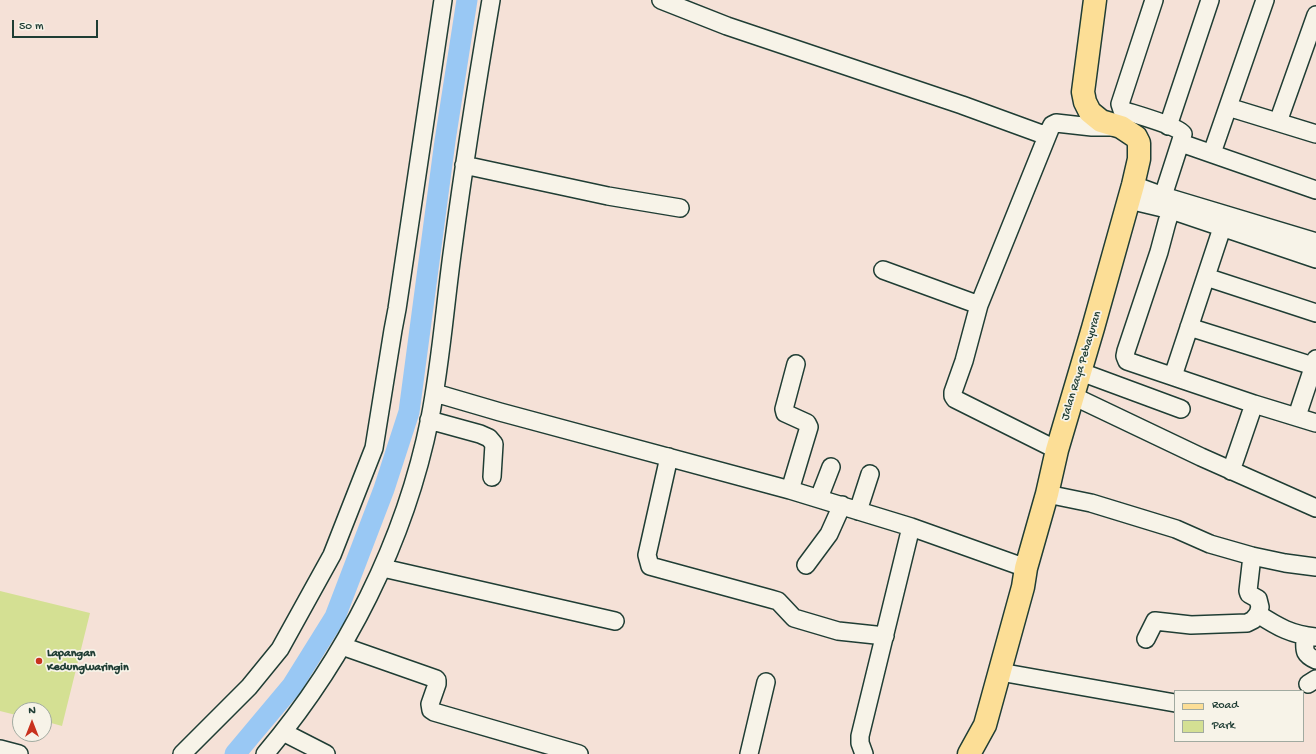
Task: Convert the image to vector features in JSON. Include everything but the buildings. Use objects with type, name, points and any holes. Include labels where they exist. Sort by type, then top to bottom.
[{"type":"main road","name":"Jalan Raya Pebayuran","points":[[969,754],[985,725],[1023,587],[1026,568],[1047,494],[1056,450],[1081,372],[1131,193],[1139,158],[1139,143],[1136,137],[1121,127],[1101,121],[1090,112],[1083,92],[1096,0]]},
{"type":"street","points":[[182,754],[249,687],[280,649],[332,555],[374,448],[393,330],[398,309],[443,0]]},
{"type":"street","points":[[264,754],[284,732],[314,690],[342,646],[383,568],[410,494],[430,420],[435,393],[464,165],[491,0]]},
{"type":"street","points":[[660,0],[727,26],[955,103],[1047,136]]},
{"type":"street","points":[[1154,0],[1120,104],[1122,110],[1181,131],[1183,134],[1167,203],[1166,222],[1159,252],[1125,356],[1127,361],[1254,404],[1316,423]]},
{"type":"street","points":[[1168,126],[1210,0]]},
{"type":"street","points":[[1212,153],[1265,0]]},
{"type":"street","points":[[1278,122],[1316,15]]},
{"type":"street","points":[[1228,107],[1316,134]]},
{"type":"street","points":[[1056,450],[955,399],[952,396],[979,305],[1052,125],[1056,123],[1092,127],[1121,127]]},
{"type":"street","points":[[1181,143],[1316,190]]},
{"type":"street","points":[[464,165],[601,194],[680,208]]},
{"type":"street","points":[[1131,193],[1222,220],[1316,242]]},
{"type":"street","points":[[1222,220],[1316,259]]},
{"type":"street","points":[[1173,376],[1220,234],[1222,220]]},
{"type":"street","points":[[883,270],[979,305]]},
{"type":"street","points":[[1206,277],[1316,313]]},
{"type":"street","points":[[1189,327],[1315,364],[1297,416]]},
{"type":"street","points":[[790,490],[809,428],[807,422],[785,414],[784,409],[796,364]]},
{"type":"street","points":[[1081,372],[1181,409]]},
{"type":"street","points":[[435,393],[819,498],[911,527],[1026,568]]},
{"type":"street","points":[[1073,396],[1232,471],[1316,508]]},
{"type":"street","points":[[1232,471],[1254,404]]},
{"type":"street","points":[[430,420],[489,438],[494,444],[492,477]]},
{"type":"street","points":[[669,457],[647,555],[650,566],[778,601],[794,618],[817,625],[843,632],[885,636]]},
{"type":"street","points":[[819,498],[831,467]]},
{"type":"street","points":[[858,511],[870,474]]},
{"type":"street","points":[[1047,494],[1091,503],[1176,528],[1210,544],[1252,556],[1285,563],[1316,567]]},
{"type":"street","points":[[806,565],[829,534],[842,505]]},
{"type":"street","points":[[864,754],[860,743],[860,736],[911,527]]},
{"type":"street","points":[[1146,639],[1155,620],[1191,625],[1247,623],[1253,620],[1258,614],[1260,608],[1258,599],[1249,594],[1248,591],[1252,556]]},
{"type":"street","points":[[383,568],[615,621]]},
{"type":"street","points":[[1258,614],[1284,630],[1310,637],[1306,654],[1308,657],[1316,660]]},
{"type":"street","points":[[342,646],[436,679],[437,684],[430,704],[431,710],[434,712],[579,754]]},
{"type":"street","points":[[1000,672],[1174,703]]},
{"type":"street","points":[[752,753],[766,682]]},
{"type":"street","points":[[284,732],[326,754]]},
{"type":"street","points":[[0,749],[19,754]]},
{"type":"green space","name":"Lapangan Kedungwaringin","points":[[0,591],[90,613],[62,726],[52,723],[52,702],[12,702],[12,714],[0,711]]},
{"type":"waterway","points":[[235,754],[292,686],[335,617],[384,489],[409,412],[445,141],[467,0]]},
{"type":"place","name":"Lapangan Kedungwaringin","points":[[39,661]]}]
